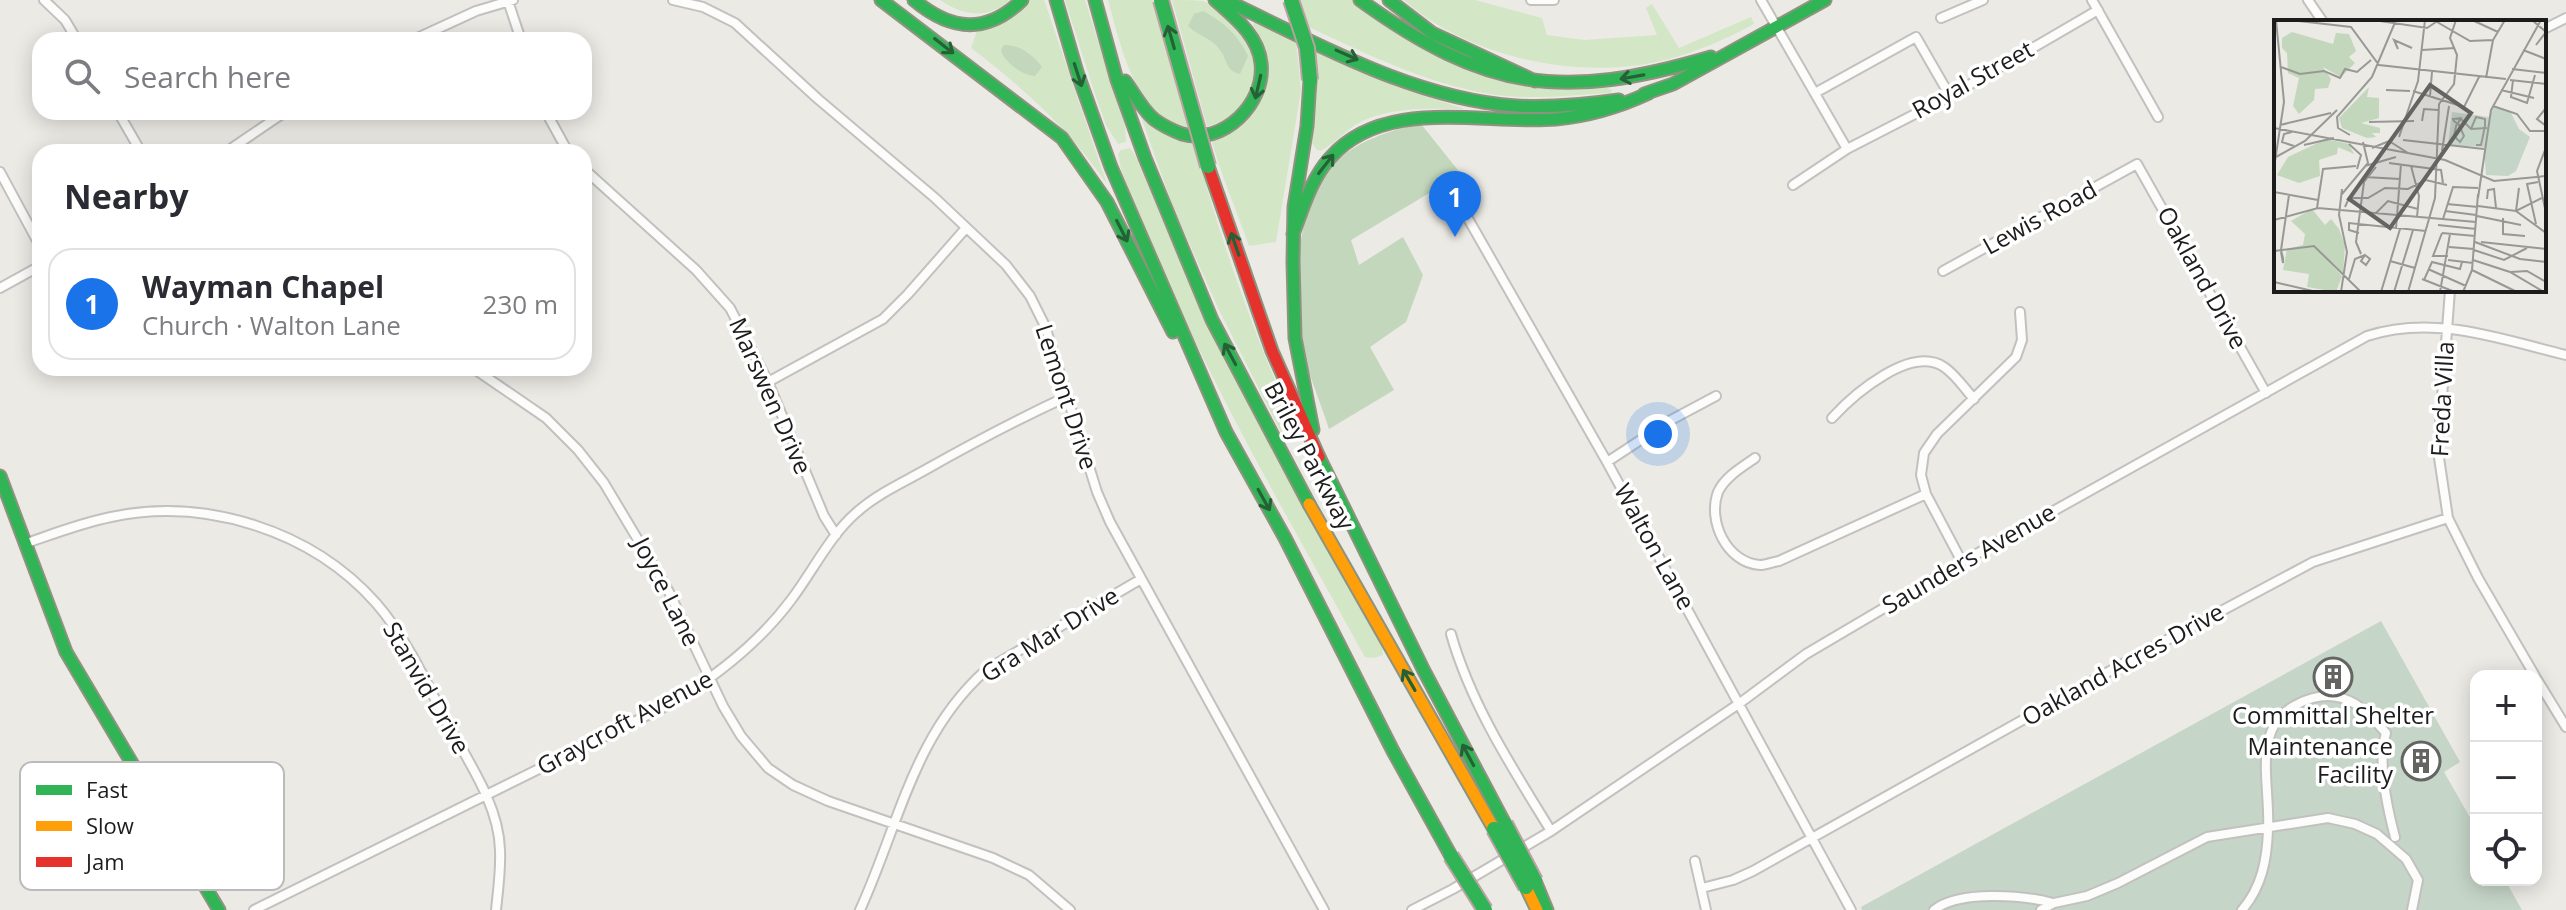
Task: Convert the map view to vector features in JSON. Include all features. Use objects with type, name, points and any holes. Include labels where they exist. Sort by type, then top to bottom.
[{"type":"main road","points":[[881,0],[1062,138],[1107,202],[1226,432],[1285,538],[1393,751],[1485,910]]},
{"type":"main road","points":[[914,0],[938,18],[963,26],[982,25],[1001,19],[1022,0]]},
{"type":"main road","points":[[1056,0],[1077,72],[1111,167],[1226,432]]},
{"type":"main road","name":"Briley Parkway","points":[[1095,0],[1117,80],[1145,158],[1212,320],[1317,519],[1499,826]]},
{"type":"main road","points":[[1161,0],[1208,166],[1298,412],[1499,826],[1547,910]]},
{"type":"main road","points":[[1108,43],[1131,93],[1151,120],[1166,130],[1184,135],[1201,136],[1220,131],[1235,123],[1250,109],[1262,77],[1253,37],[1236,15],[1215,0]]},
{"type":"main road","points":[[1225,0],[1394,77],[1436,92],[1478,103],[1573,107],[1610,102],[1673,84],[1825,0]]},
{"type":"main road","points":[[1291,0],[1307,48],[1310,80],[1307,126],[1295,198],[1295,338],[1316,446]]},
{"type":"main road","points":[[1360,0],[1438,51],[1482,70],[1535,81],[1621,79],[1672,69],[1734,50]]},
{"type":"main road","points":[[1389,0],[1432,33],[1535,81]]},
{"type":"main road","points":[[1293,234],[1311,186],[1331,156],[1357,136],[1383,123],[1403,118],[1524,120],[1579,116],[1630,104],[1649,93]]},
{"type":"main road","points":[[0,476],[66,652],[131,762]]},
{"type":"main road","points":[[1531,884],[1537,910]]},
{"type":"main road","points":[[207,890],[219,910]]},
{"type":"street","points":[[44,0],[65,20],[72,32]]},
{"type":"street","name":"Lemont Drive","points":[[673,0],[703,7],[735,23],[1006,265],[1030,296],[1045,326],[1097,492],[1141,579],[1324,910]]},
{"type":"street","points":[[1531,0],[1554,0]]},
{"type":"street","points":[[1761,0],[1847,149]]},
{"type":"street","points":[[1941,18],[1983,0]]},
{"type":"street","points":[[2092,0],[2158,117]]},
{"type":"street","points":[[2308,0],[2322,20]]},
{"type":"street","points":[[430,32],[476,11],[510,1],[519,32]]},
{"type":"street","name":"Royal Street","points":[[1793,185],[1847,149],[1950,96],[2098,10]]},
{"type":"street","points":[[2546,28],[2566,18]]},
{"type":"street","points":[[1815,93],[1916,37],[1950,96]]},
{"type":"street","points":[[123,120],[136,144]]},
{"type":"street","points":[[238,144],[273,120]]},
{"type":"street","points":[[550,120],[564,144]]},
{"type":"street","name":"Lewis Road","points":[[1943,271],[2137,164]]},
{"type":"street","name":"Oakland Drive","points":[[2137,164],[2266,393]]},
{"type":"street","points":[[0,172],[32,231]]},
{"type":"street","name":"Marswen Drive","points":[[592,176],[666,242],[730,308],[768,382],[824,516],[836,535]]},
{"type":"street","name":"Walton Lane","points":[[1450,187],[1607,462],[1851,910]]},
{"type":"street","points":[[768,382],[883,319],[966,228]]},
{"type":"street","points":[[0,288],[32,270]]},
{"type":"street","name":"Freda Villa","points":[[2450,292],[2438,451],[2448,518],[2478,578],[2532,670]]},
{"type":"street","points":[[1962,562],[1926,494],[1921,475],[1924,453],[1937,434],[2016,357],[2022,340],[2020,312]]},
{"type":"street","name":"Saunders Avenue","points":[[1412,910],[1551,831],[1740,703],[1806,654],[1962,562],[2367,336],[2411,326],[2447,326],[2566,355]]},
{"type":"street","points":[[1832,418],[1845,403],[1908,362],[1925,360],[1944,367],[1974,399]]},
{"type":"street","name":"Joyce Lane","points":[[485,376],[546,418],[578,450],[604,483],[668,590],[709,680],[741,736],[768,768],[793,785],[828,801],[993,858],[1029,875],[1070,910]]},
{"type":"street","points":[[1607,462],[1671,420],[1716,396]]},
{"type":"street","name":"Graycroft Avenue","points":[[254,910],[672,703],[709,680],[731,664],[775,621],[836,535],[857,512],[884,493],[1018,419],[1066,397]]},
{"type":"street","points":[[1755,458],[1731,475],[1719,490],[1713,511],[1720,536],[1733,553],[1758,565],[1779,561],[1926,494]]},
{"type":"street","name":"Stanvid Drive","points":[[24,544],[111,517],[178,512],[223,515],[269,530],[314,553],[349,579],[376,603],[421,671],[495,818],[501,848],[496,910]]},
{"type":"street","name":"Oakland Acres Drive","points":[[1702,888],[1733,880],[1811,839],[2139,655],[2313,562],[2448,518]]},
{"type":"street","name":"Gra Mar Drive","points":[[860,910],[912,774],[932,734],[966,688],[986,670],[1141,579]]},
{"type":"street","points":[[1451,634],[1473,693],[1510,765],[1551,831]]},
{"type":"street","name":"Freda Villa","points":[[2542,687],[2566,727]]},
{"type":"street","points":[[2242,910],[2252,898],[2263,874],[2269,828],[2265,763],[2267,742],[2274,726],[2289,709],[2302,702],[2322,696],[2353,701],[2386,733],[2382,747],[2386,803],[2395,837]]},
{"type":"street","points":[[2041,910],[2118,883],[2207,837],[2328,818],[2355,824],[2377,834],[2406,859],[2418,880],[2412,910]]},
{"type":"street","points":[[1695,861],[1706,910]]},
{"type":"street","points":[[1934,910],[1950,901],[1967,898],[2031,897],[2054,903]]},
{"type":"green space","points":[[940,0],[1010,0],[993,11],[975,14],[958,10]]},
{"type":"green space","points":[[1029,0],[1044,0],[1107,184],[1045,110],[971,48],[977,31],[1024,7]]},
{"type":"green space","points":[[1065,0],[1085,0],[1125,126],[1126,142],[1118,144],[1106,125]]},
{"type":"green space","points":[[1108,0],[1153,0],[1190,129],[1171,122],[1143,96],[1125,58]]},
{"type":"green space","points":[[1172,0],[1203,1],[1218,8],[1232,19],[1250,46],[1254,78],[1249,93],[1232,114],[1217,124],[1207,126]]},
{"type":"green space","points":[[1300,0],[1353,0],[1406,37],[1434,52],[1554,86],[1605,87],[1612,90],[1611,93],[1519,97],[1480,92],[1430,79],[1309,27]]},
{"type":"green space","points":[[1404,0],[1475,0],[1542,18],[1547,35],[1584,40],[1657,35],[1646,8],[1652,4],[1679,48],[1751,17],[1754,24],[1712,44],[1669,59],[1601,68],[1565,66],[1494,51],[1431,20]]},
{"type":"green space","points":[[1203,11],[1230,30],[1244,48],[1248,56],[1240,74],[1229,68],[1217,46],[1188,26],[1194,14]]},
{"type":"green space","points":[[1254,22],[1296,41],[1301,90],[1276,242],[1249,246],[1211,138],[1250,108],[1265,89],[1267,61]]},
{"type":"green space","points":[[1004,45],[1026,52],[1042,67],[1035,76],[1019,70],[1003,55],[1001,50]]},
{"type":"green space","points":[[1315,49],[1399,88],[1465,109],[1381,114],[1355,125],[1320,151],[1312,143],[1317,91]]},
{"type":"green space","points":[[1140,114],[1164,132],[1194,140],[1240,290],[1298,435],[1288,440],[1284,438],[1220,312],[1173,207]]},
{"type":"green space","points":[[1421,124],[1461,174],[1351,240],[1359,265],[1403,237],[1423,275],[1406,322],[1370,347],[1394,390],[1329,429],[1307,367],[1296,311],[1297,266],[1306,219],[1322,179],[1342,156],[1374,138]]},
{"type":"green space","points":[[1130,148],[1198,303],[1382,646],[1383,655],[1365,657],[1203,357],[1173,295],[1121,169],[1118,154]]},
{"type":"green space","points":[[2381,621],[2460,762],[2444,772],[2470,818],[2470,886],[2508,886],[2522,910],[1862,910],[1861,907]]},
{"type":"traffic: fast","points":[[881,0],[1062,138],[1107,202],[1173,332]]},
{"type":"traffic: fast","points":[[914,0],[941,18],[968,25],[995,19],[1022,0]]},
{"type":"traffic: fast","points":[[1056,0],[1077,72],[1111,167],[1226,432],[1285,538],[1393,751],[1451,856]]},
{"type":"traffic: fast","points":[[1095,0],[1117,80],[1145,158],[1212,320],[1309,504]]},
{"type":"traffic: fast","points":[[1161,0],[1208,166]]},
{"type":"traffic: fast","points":[[1125,81],[1151,116],[1182,134],[1212,134],[1239,118],[1257,93],[1261,78],[1259,53],[1250,35],[1215,0]]},
{"type":"traffic: fast","points":[[1225,0],[1330,51],[1440,93],[1516,106],[1568,106],[1619,100]]},
{"type":"traffic: fast","points":[[1291,0],[1307,48],[1310,80]]},
{"type":"traffic: fast","points":[[1360,0],[1447,53],[1487,70],[1527,79],[1568,82],[1611,79],[1711,57]]},
{"type":"traffic: fast","points":[[1389,0],[1432,33],[1535,81]]},
{"type":"traffic: fast","points":[[1644,94],[1673,84],[1825,0]]},
{"type":"traffic: fast","points":[[1310,80],[1307,126],[1294,207],[1293,262],[1295,338],[1313,430]]},
{"type":"traffic: fast","points":[[1293,234],[1308,194],[1323,166],[1352,139],[1378,127],[1406,120],[1436,118],[1568,118],[1604,110],[1649,93]]},
{"type":"traffic: fast","points":[[1319,457],[1424,671],[1505,824]]},
{"type":"traffic: fast","points":[[0,476],[66,652],[131,762]]},
{"type":"traffic: fast","points":[[1505,824],[1535,881]]},
{"type":"traffic: fast","points":[[1494,829],[1526,887]]},
{"type":"traffic: fast","points":[[1451,856],[1485,910]]},
{"type":"traffic: fast","points":[[1535,881],[1547,910]]},
{"type":"traffic: fast","points":[[207,890],[219,910]]},
{"type":"traffic: slow","points":[[1309,504],[1494,829]]},
{"type":"traffic: slow","points":[[1526,887],[1537,910]]},
{"type":"traffic: jam","points":[[1208,166],[1272,351],[1319,457]]},
{"type":"place","name":"Wayman Chapel","points":[[1455,237]]},
{"type":"place","name":"Committal Shelter","points":[[2333,677]]},
{"type":"place","name":"Maintenance Facility","points":[[2421,761]]}]
